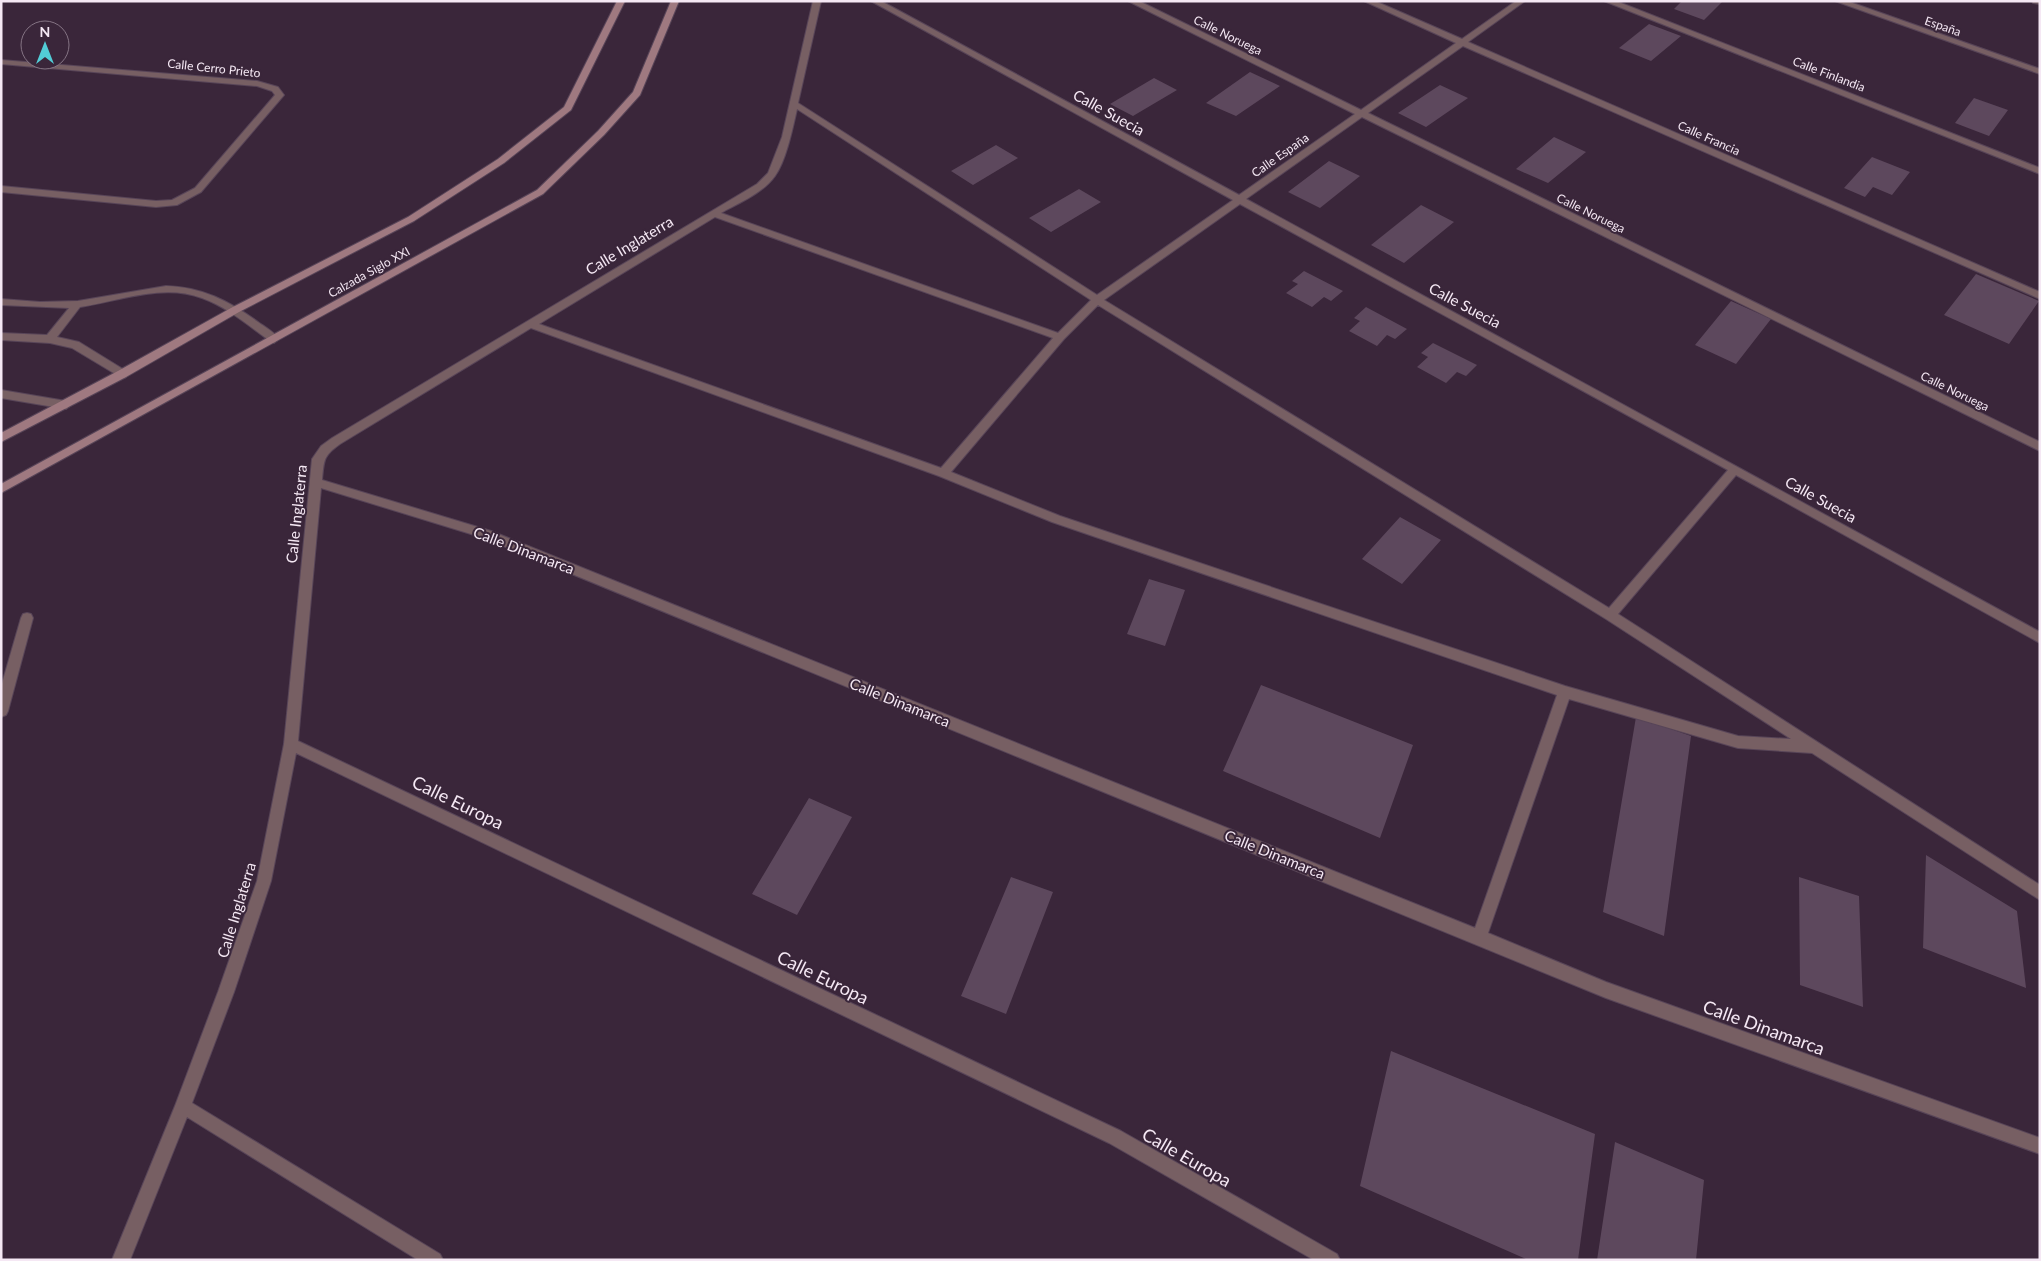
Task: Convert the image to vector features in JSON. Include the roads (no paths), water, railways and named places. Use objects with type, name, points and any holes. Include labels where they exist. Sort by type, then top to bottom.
[{"type":"main road","points":[[1,438],[66,405],[235,310],[411,219],[501,161],[568,108],[621,1]]},
{"type":"main road","name":"Calzada Siglo XXI","points":[[1,489],[540,192],[601,133],[637,92],[675,1]]},
{"type":"street","name":"Calle Inglaterra","points":[[121,1260],[183,1106],[226,992],[264,881],[291,744],[318,459],[325,449],[336,441],[760,186],[772,174],[786,137],[817,1]]},
{"type":"street","name":"Calle Suecia","points":[[875,1],[1735,468],[2040,638]]},
{"type":"street","name":"Calle Noruega","points":[[1132,1],[2040,447]]},
{"type":"street","name":"Calle Francia","points":[[1368,1],[2040,296]]},
{"type":"street","name":"Calle España","points":[[943,473],[1060,337],[1097,300],[1521,1]]},
{"type":"street","name":"Calle Finlandia","points":[[1608,1],[2040,171]]},
{"type":"street","name":"España","points":[[1839,1],[2040,72]]},
{"type":"street","points":[[2036,1],[2040,2]]},
{"type":"street","name":"Calle Cerro Prieto","points":[[1,62],[257,84],[275,89],[280,95],[198,190],[174,203],[156,204],[1,189]]},
{"type":"street","points":[[793,103],[1097,300],[1610,615],[2040,894]]},
{"type":"street","points":[[714,214],[1060,337]]},
{"type":"street","points":[[1,302],[77,304],[136,293],[173,290],[196,292],[235,310],[274,339]]},
{"type":"street","points":[[50,339],[77,304]]},
{"type":"street","points":[[530,324],[943,473],[1056,519],[1565,692],[1738,742],[1816,747]]},
{"type":"street","points":[[1,336],[50,339],[75,345],[122,374]]},
{"type":"street","points":[[1,394],[66,405]]},
{"type":"street","points":[[1610,615],[1735,468]]},
{"type":"street","name":"Calle Dinamarca","points":[[315,482],[487,534],[1606,990],[2040,1146]]},
{"type":"street","points":[[1,711],[28,618]]},
{"type":"street","points":[[1479,937],[1565,692]]},
{"type":"street","name":"Calle Europa","points":[[291,744],[1115,1137],[1331,1260]]},
{"type":"street","points":[[183,1106],[434,1260]]}]
